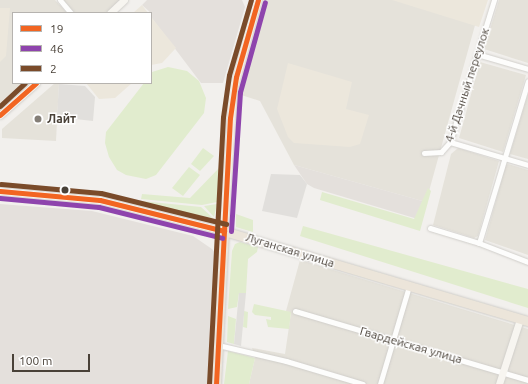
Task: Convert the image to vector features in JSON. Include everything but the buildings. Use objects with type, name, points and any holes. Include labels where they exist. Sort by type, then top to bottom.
[{"type":"highway","name":"Луганская улица","points":[[224,231],[524,320]]},
{"type":"highway","points":[[216,384],[224,231]]},
{"type":"main road","points":[[111,12],[124,0]]},
{"type":"main road","points":[[224,231],[233,91],[258,0]]},
{"type":"main road","points":[[0,115],[35,84]]},
{"type":"main road","name":"Луганская улица","points":[[0,191],[100,200],[224,231]]},
{"type":"main road","points":[[499,384],[502,372],[524,320]]},
{"type":"street","points":[[60,0],[70,12]]},
{"type":"street","name":"4-й Дачный переулок","points":[[424,153],[441,152],[446,149],[450,142],[494,0]]},
{"type":"street","points":[[477,54],[528,69]]},
{"type":"street","points":[[479,243],[528,81]]},
{"type":"street","points":[[450,142],[528,165]]},
{"type":"street","points":[[430,228],[479,243],[528,262]]},
{"type":"street","points":[[380,384],[409,286]]},
{"type":"street","name":"Гвардейская улица","points":[[295,311],[528,380]]},
{"type":"street","points":[[218,345],[286,361],[363,384]]},
{"type":"shaded area","points":[[0,0],[55,0],[66,12],[12,12],[12,84],[30,84],[0,111]]},
{"type":"shaded area","points":[[63,0],[122,0],[109,12],[74,12]]},
{"type":"shaded area","points":[[147,0],[242,0],[245,7],[223,83],[201,83],[152,18],[152,12],[150,12],[142,5]]},
{"type":"shaded area","points":[[264,0],[482,0],[426,202],[294,165],[260,101],[238,94]]},
{"type":"shaded area","points":[[392,0],[488,0],[479,27]]},
{"type":"shaded area","points":[[499,0],[528,0],[528,63],[484,49]]},
{"type":"shaded area","points":[[142,5],[147,12],[134,12]]},
{"type":"shaded area","points":[[0,8],[10,8],[6,56],[0,62]]},
{"type":"shaded area","points":[[152,18],[176,48],[162,63],[152,65]]},
{"type":"shaded area","points":[[480,62],[526,75],[503,152],[459,138]]},
{"type":"shaded area","points":[[288,63],[352,82],[346,109],[369,115],[360,144],[350,147],[294,143],[288,137],[277,109]]},
{"type":"shaded area","points":[[54,84],[59,84],[56,141],[2,138],[2,129]]},
{"type":"shaded area","points":[[59,84],[85,86],[95,97],[93,121],[57,117]]},
{"type":"shaded area","points":[[87,84],[131,84],[115,98],[99,99]]},
{"type":"shaded area","points":[[528,94],[528,159],[510,154]]},
{"type":"shaded area","points":[[458,148],[499,161],[478,236],[474,238],[433,225],[451,154]]},
{"type":"shaded area","points":[[508,164],[528,170],[528,255],[485,240],[506,165]]},
{"type":"shaded area","points":[[294,165],[426,202],[421,220],[314,188],[307,184]]},
{"type":"shaded area","points":[[271,174],[300,175],[307,184],[297,218],[262,211]]},
{"type":"shaded area","points":[[0,204],[92,211],[193,236],[212,249],[216,254],[208,384],[0,384]]},
{"type":"shaded area","points":[[300,260],[528,329],[528,384],[249,384],[255,358],[252,348],[285,354],[291,313],[286,311]]},
{"type":"shaded area","points":[[239,293],[246,293],[241,346],[234,344]]},
{"type":"green space","points":[[168,67],[187,71],[199,81],[206,98],[204,113],[156,175],[146,179],[126,175],[117,170],[109,157],[105,143],[106,132],[143,84],[152,84],[152,72]]},
{"type":"green space","points":[[203,148],[214,156],[200,171],[191,164]]},
{"type":"green space","points":[[189,167],[200,175],[183,196],[172,188]]},
{"type":"green space","points":[[219,168],[217,202],[202,205],[141,199],[142,194],[190,198]]},
{"type":"green space","points":[[428,188],[431,191],[420,231],[320,200],[322,192],[414,219]]},
{"type":"green space","points":[[141,201],[201,207],[213,218],[142,205]]},
{"type":"green space","points":[[217,204],[214,217],[204,206]]},
{"type":"green space","points":[[236,214],[253,220],[253,232],[236,227]]},
{"type":"green space","points":[[303,226],[528,289],[528,308],[300,236]]},
{"type":"green space","points":[[240,242],[258,247],[257,252],[248,259],[246,293],[239,293],[237,307],[228,309],[232,251],[235,244]]},
{"type":"green space","points":[[254,304],[291,312],[289,329],[268,327],[266,319],[271,320],[271,317],[255,315],[252,312]]},
{"type":"green space","points":[[244,311],[248,312],[247,328],[243,327]]},
{"type":"green space","points":[[228,316],[236,319],[234,344],[227,342]]},
{"type":"green space","points":[[228,351],[255,358],[249,384],[224,384]]},
{"type":"transit line","name":"2","points":[[209,384],[223,117],[229,75],[251,0]]},
{"type":"transit line","name":"19","points":[[216,384],[230,118],[236,77],[258,0]]},
{"type":"transit line","name":"46","points":[[231,231],[240,92],[265,2]]},
{"type":"transit line","name":"2","points":[[0,106],[24,84]]},
{"type":"transit line","name":"19","points":[[0,115],[35,84]]},
{"type":"transit line","name":"2","points":[[1,184],[101,193],[226,224]]},
{"type":"transit line","name":"19","points":[[0,191],[100,200],[224,231]]},
{"type":"transit line","name":"46","points":[[0,198],[99,207],[222,238]]},
{"type":"place","name":"Лайт","points":[[38,119]]}]
